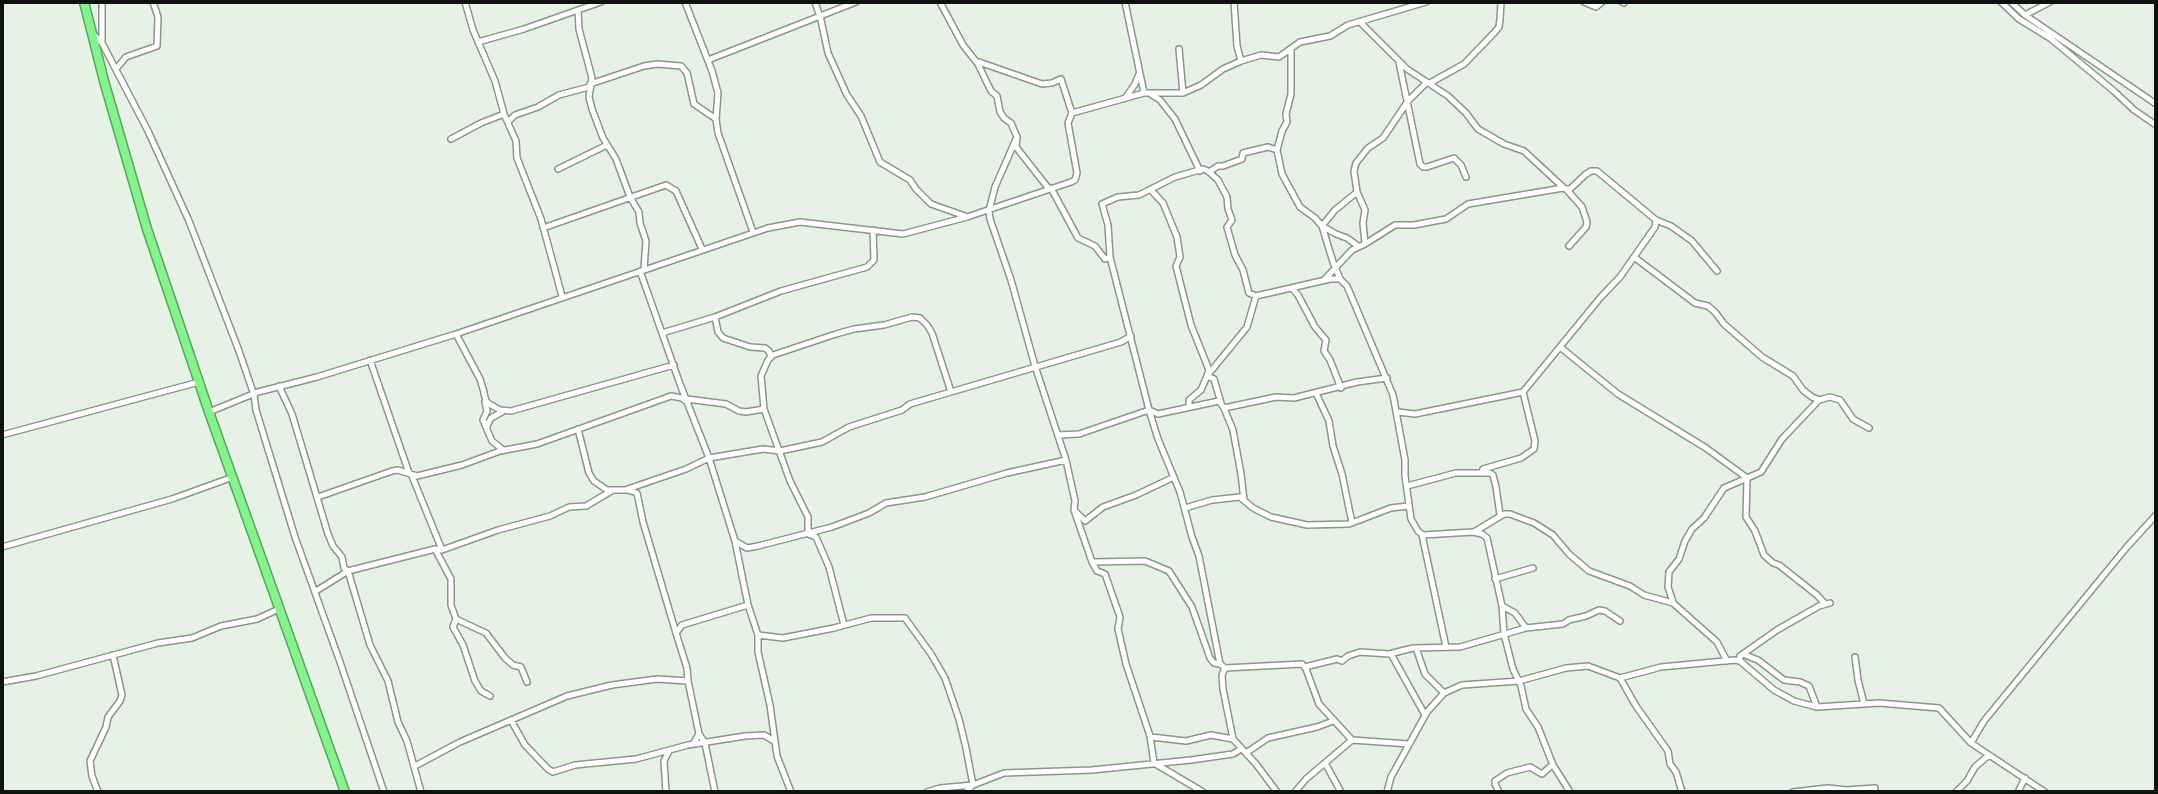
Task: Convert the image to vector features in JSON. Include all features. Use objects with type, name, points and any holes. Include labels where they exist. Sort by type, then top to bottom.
[{"type":"highway","points":[[84,2],[147,229],[345,792]]},
{"type":"street","points":[[102,2],[102,43]]},
{"type":"street","points":[[116,69],[126,57],[157,46],[158,17],[153,2]]},
{"type":"street","points":[[465,2],[516,141],[517,158],[543,228],[562,296]]},
{"type":"street","points":[[478,42],[601,2]]},
{"type":"street","points":[[685,2],[718,93],[716,119],[721,143],[753,232]]},
{"type":"street","points":[[815,2],[828,53],[847,95],[861,116],[880,162],[910,180],[931,204],[966,217]]},
{"type":"street","points":[[708,60],[856,2]]},
{"type":"street","points":[[940,2],[963,45],[997,96],[1000,112],[1011,123],[1017,137],[1016,147],[1050,188],[1078,238],[1095,246],[1105,259],[1110,257]]},
{"type":"street","points":[[1125,2],[1139,74],[1146,93],[1160,100],[1175,119],[1200,171]]},
{"type":"street","points":[[1234,2],[1241,61]]},
{"type":"street","points":[[1072,113],[1146,93],[1183,93],[1241,61],[1261,55],[1279,57],[1300,42],[1330,36],[1348,25],[1426,2]]},
{"type":"street","points":[[1362,246],[1365,208],[1357,192],[1356,163],[1368,148],[1383,138],[1408,101],[1428,82],[1464,64],[1494,33],[1499,27],[1501,2]]},
{"type":"street","points":[[1584,2],[1596,7],[1602,2]]},
{"type":"street","points":[[2001,2],[2156,125]]},
{"type":"street","points":[[2011,2],[2025,15],[2156,104]]},
{"type":"street","points":[[2025,15],[2050,2]]},
{"type":"street","points":[[578,10],[579,29],[592,79],[589,86],[592,109],[638,210],[640,226],[646,236],[647,252],[642,270],[735,541],[748,605],[758,635],[758,652],[778,762],[791,792]]},
{"type":"street","points":[[1361,23],[1399,61],[1448,96],[1478,129],[1524,151],[1582,207],[1586,227],[1569,246]]},
{"type":"street","points":[[90,31],[102,43],[116,69],[189,221],[239,351],[295,537],[384,792]]},
{"type":"street","points":[[1179,49],[1183,93]]},
{"type":"street","points":[[1291,49],[1291,94],[1287,122],[1277,150],[1282,174],[1300,207],[1322,226],[1340,279],[1359,309],[1388,378],[1398,412],[1408,506],[1414,525],[1422,534],[1446,647]]},
{"type":"street","points":[[209,412],[279,386],[456,334],[753,232],[800,222],[903,234],[966,217],[1076,178],[1068,123],[1072,113],[1061,79],[1042,84],[975,60]]},
{"type":"street","points":[[1399,61],[1420,164],[1427,167],[1454,158],[1466,177]]},
{"type":"street","points":[[508,122],[515,115],[559,95],[657,64],[681,66],[687,73],[694,104],[716,119]]},
{"type":"street","points":[[1126,97],[1139,74]]},
{"type":"street","points":[[451,139],[504,114]]},
{"type":"street","points":[[1017,137],[995,187],[990,219],[1066,460],[1075,501],[1074,510],[1092,562],[1097,571],[1105,574],[1120,617],[1118,629],[1126,664],[1150,736],[1154,763]]},
{"type":"street","points":[[558,169],[607,145]]},
{"type":"street","points":[[1209,172],[1242,159],[1243,153],[1268,147],[1277,150]]},
{"type":"street","points":[[1277,792],[1233,739],[1223,689],[1223,666],[1199,556],[1149,410],[1110,257],[1108,225],[1102,204],[1118,197],[1139,195],[1175,177],[1203,169],[1218,180],[1227,197],[1232,220],[1227,227],[1249,293],[1256,296],[1340,279]]},
{"type":"street","points":[[1324,280],[1349,253],[1395,225],[1448,219],[1468,204],[1565,189],[1586,174],[1597,171],[1656,220],[1692,241],[1717,271]]},
{"type":"street","points":[[543,228],[666,185],[673,188],[702,249]]},
{"type":"street","points":[[1151,190],[1163,203],[1177,237],[1180,257],[1176,266],[1191,325],[1209,370],[1201,390],[1189,400],[1189,406]]},
{"type":"street","points":[[1322,226],[1335,210],[1357,192]]},
{"type":"street","points":[[1398,412],[1431,412],[1523,392],[1620,277],[1655,227],[1656,220]]},
{"type":"street","points":[[1322,226],[1362,246]]},
{"type":"street","points":[[662,333],[715,317],[781,291],[871,264],[874,260],[873,230]]},
{"type":"street","points":[[1634,257],[1695,303],[1708,306],[1762,357],[1793,376],[1803,390],[1819,400]]},
{"type":"street","points":[[1291,288],[1326,340],[1324,351],[1341,388]]},
{"type":"street","points":[[1207,376],[1247,327],[1256,296]]},
{"type":"street","points":[[715,317],[718,332],[723,338],[750,347],[765,348],[771,357]]},
{"type":"street","points":[[808,534],[808,517],[764,409],[761,376],[771,357],[854,329],[920,318],[932,333],[951,392]]},
{"type":"street","points":[[456,334],[480,379],[486,401],[503,411]]},
{"type":"street","points":[[625,490],[709,458],[763,449],[780,451],[822,442],[849,427],[902,410],[910,404],[1121,342],[1131,336]]},
{"type":"street","points":[[1560,347],[1627,400],[1706,448],[1747,478]]},
{"type":"street","points":[[370,360],[451,579],[451,605],[456,619],[453,627],[463,645],[475,681],[481,691],[490,696]]},
{"type":"street","points":[[487,428],[489,419],[503,411],[531,407],[674,365]]},
{"type":"street","points":[[1207,376],[1214,379],[1233,430],[1244,500]]},
{"type":"street","points":[[1223,406],[1276,397],[1291,399],[1357,382],[1388,378]]},
{"type":"street","points":[[2,435],[199,382]]},
{"type":"street","points":[[667,398],[680,384]]},
{"type":"street","points":[[279,386],[292,414],[333,546],[348,571],[370,645],[388,681],[421,792]]},
{"type":"street","points":[[483,389],[487,411],[483,420],[492,441],[503,450]]},
{"type":"street","points":[[1481,473],[1483,469],[1521,458],[1534,449],[1535,441],[1523,392]]},
{"type":"street","points":[[1316,393],[1329,421],[1352,523]]},
{"type":"street","points":[[318,497],[385,473],[398,470],[411,475],[426,475],[503,450],[537,444],[667,398],[678,396],[688,401],[726,404],[746,412],[764,409]]},
{"type":"street","points":[[1673,603],[1667,578],[1679,559],[1685,541],[1713,507],[1724,488],[1761,472],[1782,439],[1819,400],[1830,397],[1840,400],[1853,419],[1869,428]]},
{"type":"street","points":[[1058,435],[1079,434],[1149,410],[1158,414],[1218,401],[1223,406]]},
{"type":"street","points":[[578,429],[589,473],[599,485],[607,490],[634,491],[640,498],[643,522],[687,668],[699,734],[705,743],[715,792]]},
{"type":"street","points":[[484,456],[492,441]]},
{"type":"street","points":[[735,541],[747,548],[808,534],[869,513],[886,503],[925,497],[1015,470],[1066,460]]},
{"type":"street","points":[[1407,486],[1456,473],[1493,475],[1500,515]]},
{"type":"street","points":[[2,547],[172,499],[233,477]]},
{"type":"street","points":[[1074,510],[1085,521],[1103,507],[1174,477]]},
{"type":"street","points":[[1740,661],[1740,656],[1777,630],[1828,604],[1764,555],[1746,517],[1747,478]]},
{"type":"street","points":[[316,591],[348,571],[438,550],[550,516],[569,507],[586,506],[613,490]]},
{"type":"street","points":[[1184,507],[1240,497],[1271,517],[1301,524],[1352,523],[1391,508],[1408,506]]},
{"type":"street","points":[[1473,532],[1500,515],[1510,514],[1534,523],[1549,532],[1589,571],[1630,586],[1644,595],[1673,603],[1717,642],[1727,661]]},
{"type":"street","points":[[1971,743],[1984,721],[2156,515]]},
{"type":"street","points":[[1422,534],[1473,532],[1487,538],[1502,606],[1504,634],[1526,709],[1570,792]]},
{"type":"street","points":[[808,534],[816,537],[822,549],[844,625]]},
{"type":"street","points":[[1092,562],[1145,561],[1169,571],[1192,607],[1214,663],[1223,666],[1300,664],[1305,667],[1319,704],[1352,740],[1409,744]]},
{"type":"street","points":[[1495,579],[1533,568]]},
{"type":"street","points":[[672,622],[682,625],[748,605]]},
{"type":"street","points":[[1502,606],[1515,613],[1526,628]]},
{"type":"street","points":[[2,682],[36,676],[158,643],[192,638],[221,626],[257,619],[279,609]]},
{"type":"street","points":[[1305,667],[1337,659],[1342,661],[1360,652],[1391,654],[1402,649],[1467,645],[1526,628],[1563,624],[1599,610],[1620,621]]},
{"type":"street","points":[[758,635],[783,638],[882,616],[907,620],[945,678],[962,727],[973,785]]},
{"type":"street","points":[[456,619],[486,633],[505,658],[521,667],[527,682]]},
{"type":"street","points":[[676,633],[682,625]]},
{"type":"street","points":[[1416,648],[1425,674],[1444,693]]},
{"type":"street","points":[[1391,654],[1426,716]]},
{"type":"street","points":[[1744,654],[1758,660],[1784,680],[1809,686],[1817,707]]},
{"type":"street","points":[[98,792],[90,761],[108,717],[122,695],[113,655]]},
{"type":"street","points":[[1855,657],[1864,704]]},
{"type":"street","points":[[1387,792],[1391,777],[1427,712],[1444,693],[1462,685],[1519,681],[1566,668],[1588,666],[1620,678],[1661,667],[1727,661],[1740,661],[1774,690],[1794,701],[1817,707],[1879,703],[1936,707],[1971,743],[2045,792]]},
{"type":"street","points":[[1620,678],[1668,751],[1682,792]]},
{"type":"street","points":[[415,767],[509,721],[580,692],[657,679],[688,681]]},
{"type":"street","points":[[509,721],[525,745],[553,772],[575,765],[636,759],[745,736],[764,735],[774,741]]},
{"type":"street","points":[[927,792],[973,785],[1004,773],[1092,770],[1208,759],[1244,751],[1268,738],[1333,721]]},
{"type":"street","points":[[692,745],[699,734]]},
{"type":"street","points":[[1150,736],[1186,741],[1211,735],[1233,739]]},
{"type":"street","points":[[1295,792],[1352,740]]},
{"type":"street","points":[[666,792],[664,761],[669,750]]},
{"type":"street","points":[[1956,792],[1975,767],[1989,755]]},
{"type":"street","points":[[411,756],[420,762]]},
{"type":"street","points":[[1154,763],[1203,792]]},
{"type":"street","points":[[1325,763],[1341,792]]},
{"type":"street","points":[[1499,792],[1495,781],[1507,773],[1530,767],[1542,774],[1553,765]]},
{"type":"street","points":[[2018,792],[2025,778]]},
{"type":"street","points":[[966,792],[973,785]]},
{"type":"street","points":[[1793,792],[1875,788]]}]
